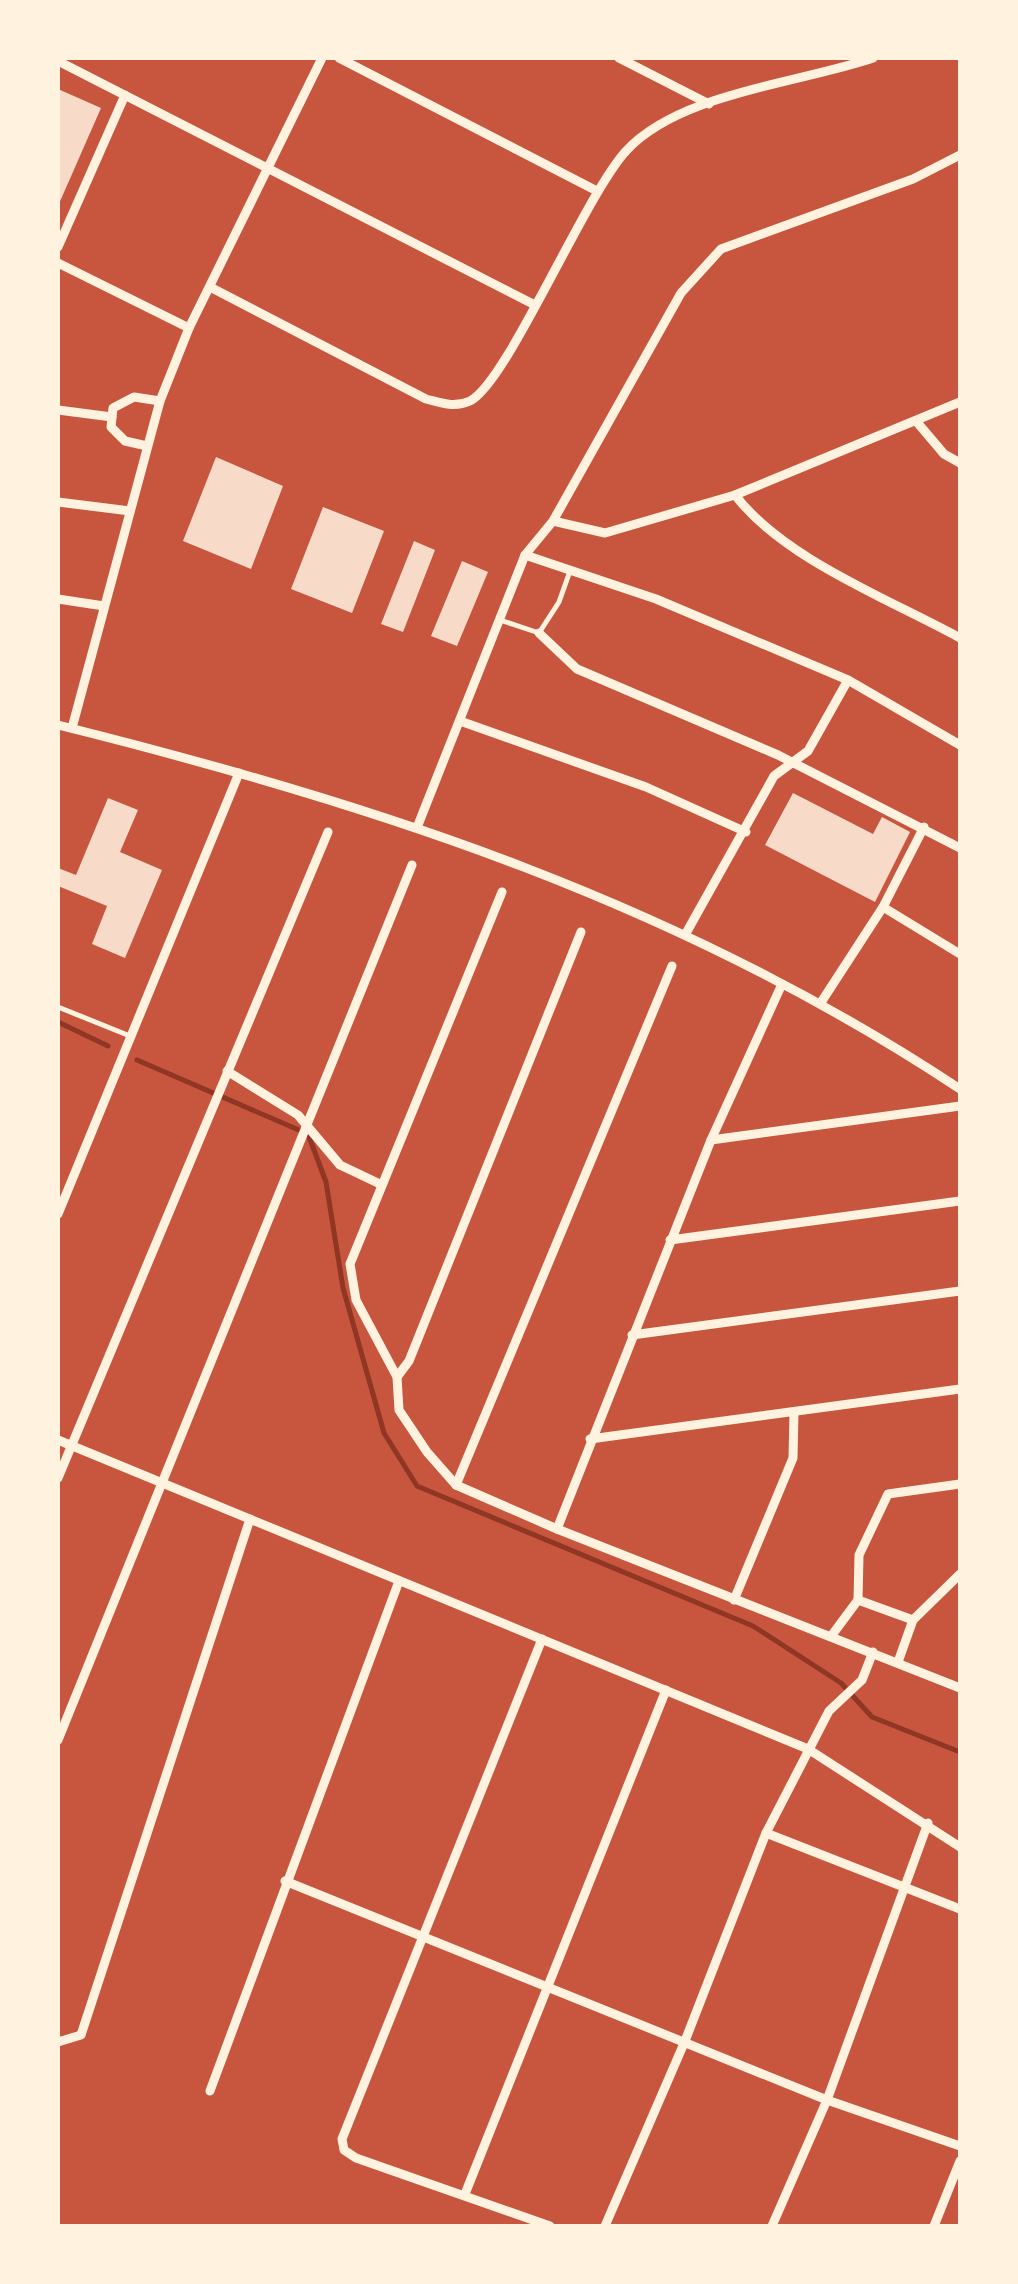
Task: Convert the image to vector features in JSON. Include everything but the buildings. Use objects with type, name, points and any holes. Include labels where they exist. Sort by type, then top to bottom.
[{"type":"street","points":[[72,728],[160,401],[188,328],[322,58]]},
{"type":"street","points":[[339,58],[597,191]]},
{"type":"street","points":[[620,58],[709,104]]},
{"type":"street","points":[[210,287],[376,375],[452,406],[473,400],[494,375],[597,191],[627,150],[666,121],[709,104],[872,58]]},
{"type":"street","points":[[58,61],[533,304]]},
{"type":"street","points":[[58,246],[125,95]]},
{"type":"street","points":[[418,825],[525,556],[553,521],[681,293],[721,249],[913,179],[960,155]]},
{"type":"street","points":[[58,262],[188,328]]},
{"type":"street","points":[[147,446],[126,441],[111,427],[112,408],[134,397],[160,401]]},
{"type":"street","points":[[553,521],[605,533],[735,494],[960,402]]},
{"type":"street","points":[[58,410],[112,418]]},
{"type":"street","points":[[916,421],[944,454],[960,463]]},
{"type":"street","points":[[735,494],[756,522],[794,548],[960,638]]},
{"type":"street","points":[[58,502],[130,511]]},
{"type":"street","points":[[525,556],[656,599],[848,680],[960,745]]},
{"type":"street","points":[[58,599],[104,606]]},
{"type":"street","points":[[539,633],[577,670],[792,762],[960,848]]},
{"type":"street","points":[[685,935],[774,776],[808,751],[848,680]]},
{"type":"street","points":[[460,721],[646,788],[746,832]]},
{"type":"street","points":[[58,725],[418,825],[598,894],[879,1035],[960,1089]]},
{"type":"street","points":[[58,1214],[239,773]]},
{"type":"street","points":[[820,1004],[884,907],[924,827]]},
{"type":"street","points":[[58,1478],[328,832]]},
{"type":"street","points":[[58,1740],[159,1482],[412,865]]},
{"type":"street","points":[[502,892],[354,1248],[350,1279],[397,1376],[399,1410],[427,1452],[456,1484],[557,1529],[960,1688]]},
{"type":"street","points":[[884,907],[960,954]]},
{"type":"street","points":[[397,1376],[409,1361],[581,932]]},
{"type":"street","points":[[456,1484],[672,966]]},
{"type":"street","points":[[557,1529],[711,1140],[782,984]]},
{"type":"street","points":[[227,1071],[307,1126],[340,1165],[380,1184]]},
{"type":"street","points":[[711,1140],[960,1106]]},
{"type":"street","points":[[58,1179],[70,1184]]},
{"type":"street","points":[[670,1240],[960,1201]]},
{"type":"street","points":[[632,1335],[960,1292]]},
{"type":"street","points":[[590,1439],[960,1389]]},
{"type":"street","points":[[734,1600],[794,1458],[794,1412]]},
{"type":"street","points":[[58,1440],[808,1749],[960,1847]]},
{"type":"street","points":[[832,1635],[858,1600],[859,1555],[888,1494],[960,1484]]},
{"type":"street","points":[[58,2042],[81,2035],[250,1519]]},
{"type":"street","points":[[898,1662],[913,1620],[960,1574]]},
{"type":"street","points":[[210,2090],[399,1580]]},
{"type":"street","points":[[858,1600],[913,1620]]},
{"type":"street","points":[[542,1639],[342,2138],[344,2150],[356,2158],[550,2226]]},
{"type":"street","points":[[606,2226],[685,2041],[766,1832],[808,1749],[836,1705],[862,1680],[874,1652]]},
{"type":"street","points":[[465,2194],[666,1690]]},
{"type":"street","points":[[772,2226],[827,2100],[928,1823]]},
{"type":"street","points":[[766,1832],[960,1910]]},
{"type":"street","points":[[285,1881],[827,2100],[960,2146]]},
{"type":"street","points":[[934,2226],[960,2161]]},
{"type":"lane","points":[[500,620],[539,633],[560,602],[570,570]]},
{"type":"lane","points":[[58,1007],[130,1036]]},
{"type":"waterway","points":[[58,1022],[108,1046]]},
{"type":"waterway","points":[[137,1060],[308,1134],[326,1182],[343,1288],[384,1433],[417,1486],[753,1626],[841,1683],[872,1717],[960,1752]]}]
